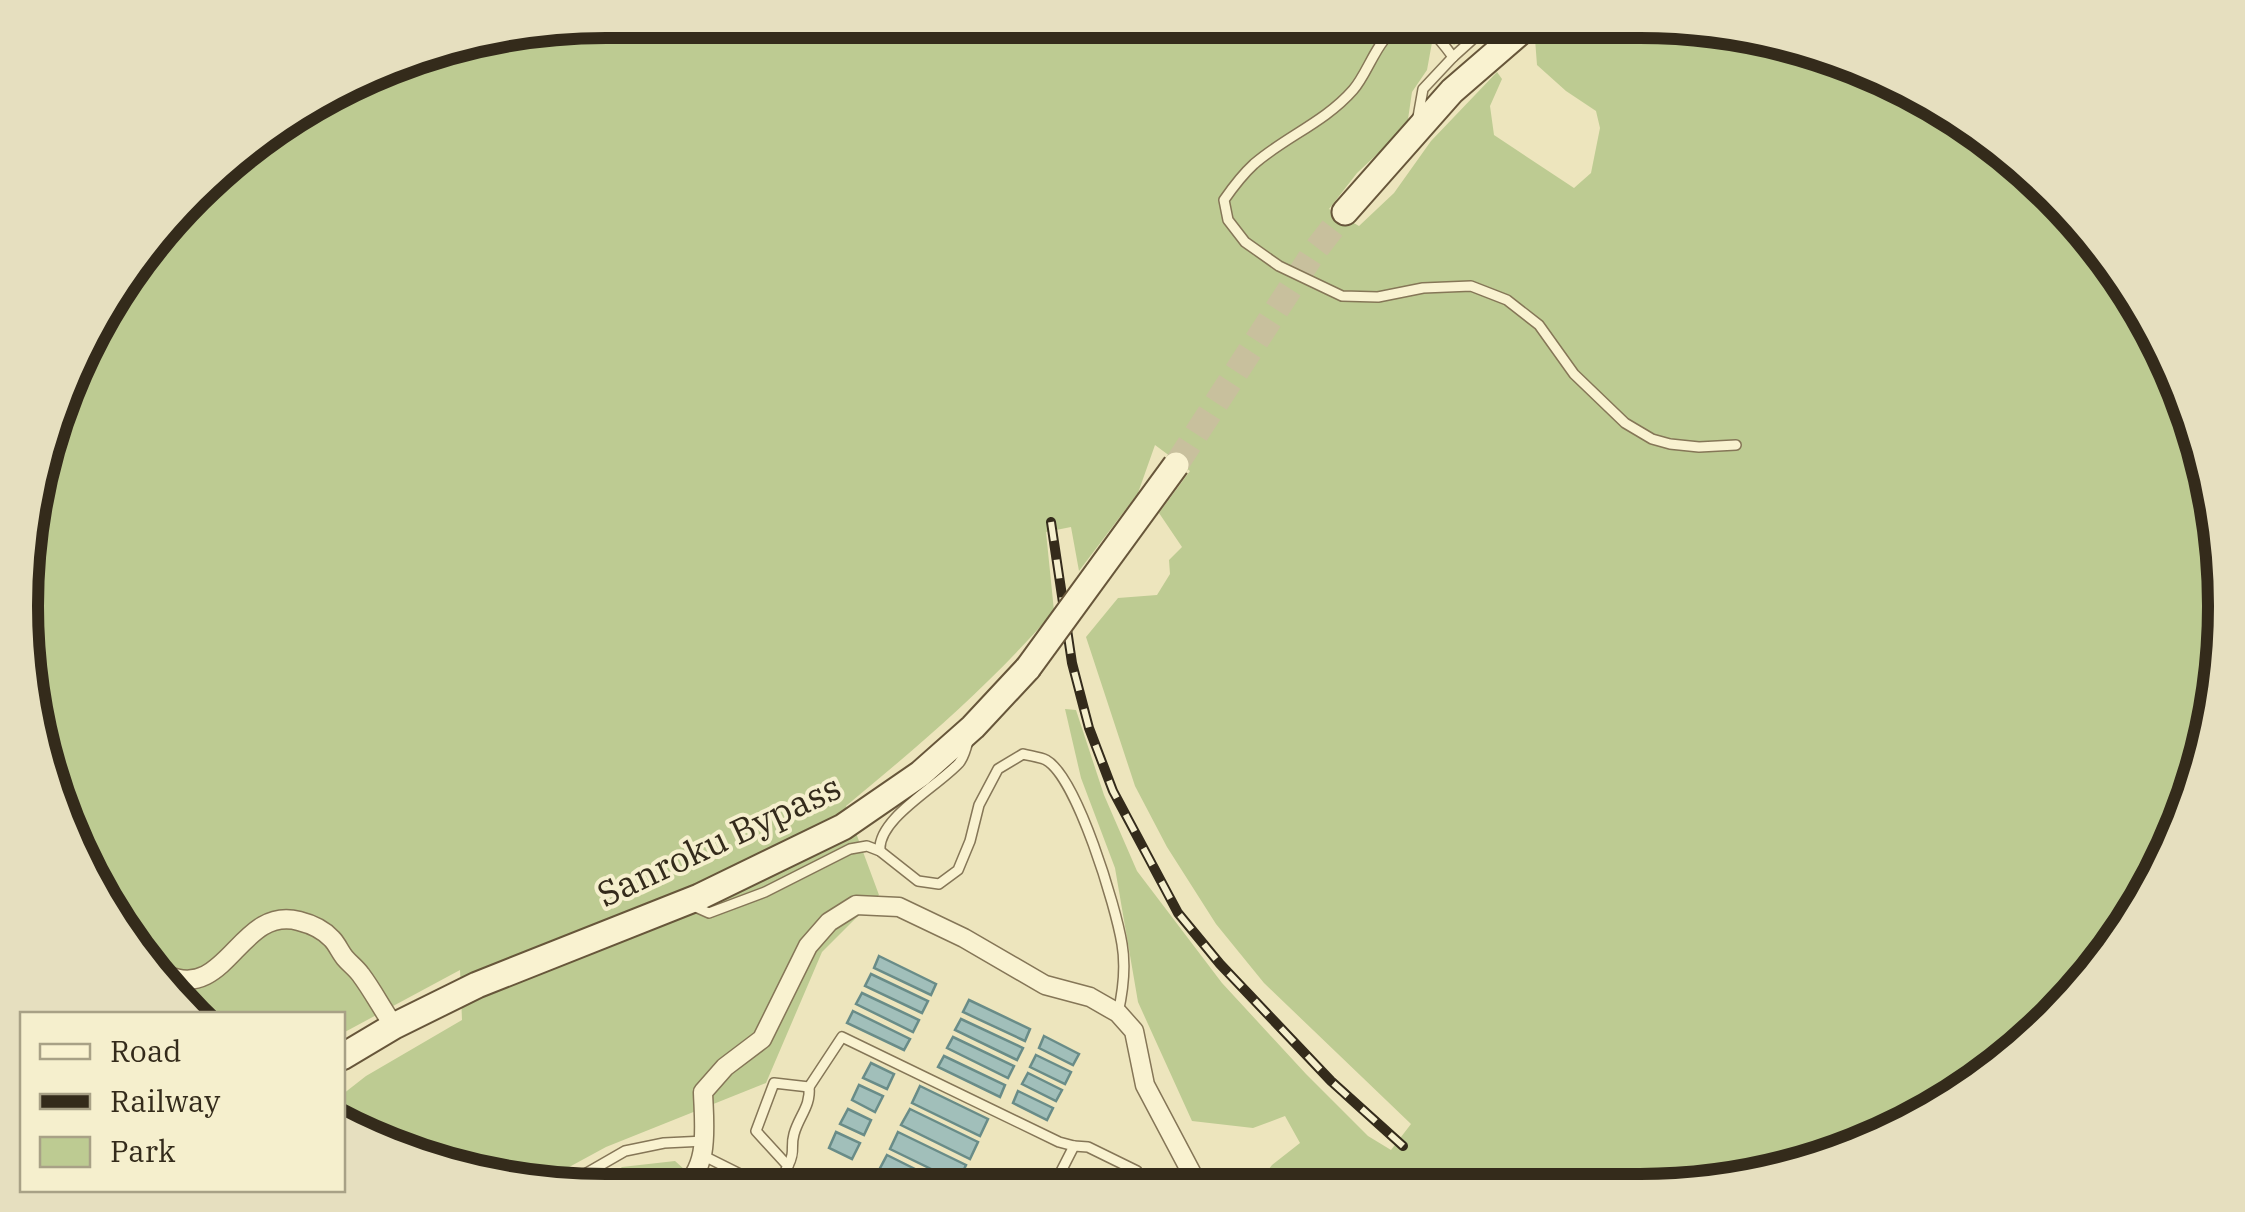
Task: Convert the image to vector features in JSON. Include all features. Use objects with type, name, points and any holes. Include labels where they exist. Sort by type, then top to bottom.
[{"type":"street","points":[[1345,212],[1452,92],[1513,38]]},
{"type":"street","name":"Sanroku Bypass","points":[[346,1055],[477,985],[686,902],[843,827],[920,774],[1028,668],[1176,465]]},
{"type":"street","points":[[693,1174],[704,1148],[703,1092],[725,1067],[762,1039],[808,946],[829,922],[856,904],[899,907],[964,938],[1045,985],[1090,997],[1118,1013],[1134,1031],[1145,1085],[1192,1174]]},
{"type":"street","points":[[176,977],[204,976],[227,960],[256,928],[276,919],[292,919],[314,925],[332,939],[394,1026]]},
{"type":"lane","points":[[1387,38],[1354,90],[1326,115],[1256,162],[1237,181],[1224,200],[1228,220],[1245,242],[1279,266],[1342,296],[1378,297],[1423,288],[1471,286],[1507,300],[1538,325],[1574,374],[1625,423],[1652,439],[1670,444],[1736,444]]},
{"type":"lane","points":[[1439,38],[1453,57]]},
{"type":"lane","points":[[1416,130],[1423,89],[1474,38]]},
{"type":"lane","points":[[880,851],[879,839],[893,818],[962,760],[972,727]]},
{"type":"lane","points":[[686,902],[709,912],[765,892],[850,849],[867,846],[880,851],[918,881],[939,884],[958,870],[978,805],[998,769],[1023,754],[1046,760],[1064,778],[1097,852],[1123,945],[1124,989],[1118,1013]]},
{"type":"lane","points":[[783,1174],[794,1153],[792,1138],[810,1100],[808,1087],[842,1038],[1059,1142],[1088,1146],[1138,1174]]},
{"type":"lane","points":[[788,1166],[756,1131],[774,1082],[808,1087]]},
{"type":"lane","points":[[586,1173],[625,1151],[664,1143],[704,1148],[747,1174]]},
{"type":"lane","points":[[1060,1174],[1074,1146]]},
{"type":"green space","points":[[1433,38],[1427,70],[1412,92],[1407,126],[1357,173],[1329,209],[1359,226],[1394,193],[1431,141],[1497,72],[1502,79],[1490,106],[1494,135],[1574,188],[1591,173],[1600,128],[1596,111],[1537,65],[1536,38],[1676,39],[1750,48],[1822,68],[1890,96],[1955,133],[2014,179],[2066,231],[2112,290],[2149,355],[2177,423],[2203,532],[2206,643],[2197,717],[2188,753],[2149,857],[2090,952],[2014,1033],[1955,1079],[1923,1098],[1822,1144],[1750,1164],[1676,1173],[1265,1174],[1300,1143],[1285,1116],[1253,1128],[1192,1121],[1138,1002],[1115,868],[1081,778],[1065,709],[1076,710],[1104,795],[1137,871],[1222,983],[1368,1136],[1391,1150],[1411,1124],[1264,983],[1216,924],[1167,847],[1135,786],[1086,637],[1118,598],[1157,595],[1170,574],[1169,560],[1182,547],[1159,513],[1190,471],[1155,445],[1138,493],[1079,571],[1071,527],[1046,532],[1054,611],[954,713],[846,806],[879,895],[822,952],[766,1083],[606,1147],[560,1172],[459,1155],[388,1131],[345,1111],[345,1092],[366,1076],[462,1020],[460,970],[345,1032],[345,1012],[208,1012],[133,922],[96,857],[57,753],[48,717],[39,643],[42,532],[57,459],[81,388],[133,290],[204,204],[260,155],[355,96],[423,68],[495,48],[569,39]]},
{"type":"green space","points":[[675,1161],[689,1174],[613,1174],[622,1167]]},
{"type":"water","points":[[879,956],[936,984],[931,995],[874,968]]},
{"type":"water","points":[[871,974],[928,1001],[922,1013],[865,986]]},
{"type":"water","points":[[862,993],[919,1020],[913,1032],[856,1004]]},
{"type":"water","points":[[969,1000],[1030,1029],[1025,1041],[963,1012]]},
{"type":"water","points":[[853,1011],[910,1039],[904,1050],[847,1023]]},
{"type":"water","points":[[961,1019],[1023,1048],[1017,1060],[955,1030]]},
{"type":"water","points":[[1044,1036],[1079,1054],[1073,1065],[1039,1048]]},
{"type":"water","points":[[953,1037],[1014,1066],[1008,1078],[947,1048]]},
{"type":"water","points":[[1036,1055],[1071,1072],[1065,1084],[1030,1067]]},
{"type":"water","points":[[944,1056],[1005,1085],[1000,1097],[938,1067]]},
{"type":"water","points":[[871,1063],[894,1074],[887,1089],[863,1078]]},
{"type":"water","points":[[1028,1073],[1062,1090],[1056,1101],[1022,1084]]},
{"type":"water","points":[[859,1085],[883,1096],[875,1112],[852,1100]]},
{"type":"water","points":[[920,1086],[988,1119],[980,1136],[912,1103]]},
{"type":"water","points":[[1018,1091],[1053,1108],[1047,1120],[1013,1103]]},
{"type":"water","points":[[848,1109],[871,1120],[864,1135],[840,1124]]},
{"type":"water","points":[[910,1109],[978,1142],[970,1159],[901,1125]]},
{"type":"water","points":[[836,1132],[860,1143],[852,1159],[829,1148]]},
{"type":"water","points":[[898,1132],[966,1165],[962,1174],[942,1174],[890,1149]]},
{"type":"water","points":[[887,1155],[925,1174],[882,1174],[878,1172]]},
{"type":"tunnel","points":[[1176,465],[1314,252],[1345,212]]},
{"type":"railway","points":[[1051,522],[1072,663],[1089,728],[1113,791],[1178,913],[1220,964],[1331,1081],[1403,1146]]}]
